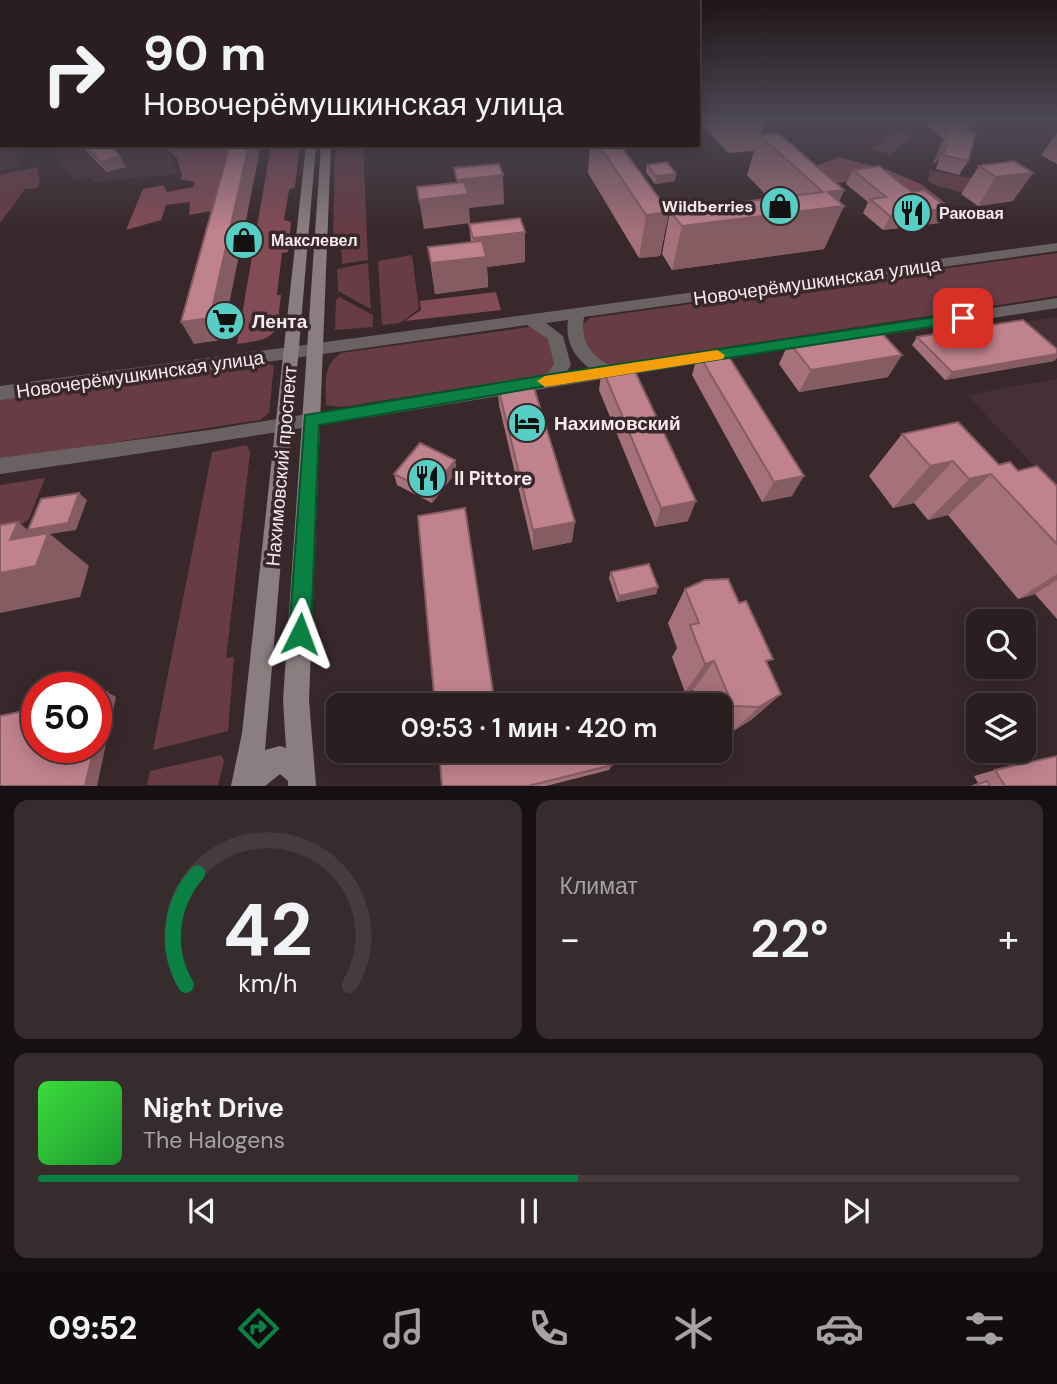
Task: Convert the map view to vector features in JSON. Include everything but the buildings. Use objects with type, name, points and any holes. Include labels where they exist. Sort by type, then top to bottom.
[{"type":"main road","name":"Нахимовский проспект","points":[[246,786],[255,733],[310,158]]},
{"type":"main road","name":"Нахимовский проспект","points":[[302,781],[296,700],[325,158]]},
{"type":"main road","points":[[246,786],[269,761],[281,759],[293,764],[302,781]]},
{"type":"street","name":"Новочерёмушкинская улица","points":[[0,393],[1057,247]]},
{"type":"street","points":[[0,466],[1057,303]]},
{"type":"street","points":[[577,314],[575,333],[584,357],[610,371]]},
{"type":"street","points":[[530,320],[555,336],[563,365],[552,380]]},
{"type":"shaded area","points":[[0,158],[22,158],[17,167],[0,171]]},
{"type":"shaded area","points":[[58,158],[171,158],[177,174],[92,182],[93,178],[74,180]]},
{"type":"shaded area","points":[[177,158],[230,158],[224,182],[211,211],[189,215],[190,202],[166,205],[161,220],[126,230],[143,189],[163,185],[167,192],[193,187],[195,182],[179,179],[182,176]]},
{"type":"shaded area","points":[[269,158],[298,158],[295,187],[289,190],[284,220],[291,222],[288,252],[282,253],[277,295],[281,295],[276,327],[268,337],[237,344]]},
{"type":"shaded area","points":[[335,158],[364,158],[368,260],[342,264],[341,239],[333,240]]},
{"type":"shaded area","points":[[842,158],[888,170],[921,184],[958,213],[955,217],[946,217],[872,179],[828,184],[811,168]]},
{"type":"shaded area","points":[[983,162],[994,165],[995,188],[958,192],[928,181],[930,170],[977,179]]},
{"type":"shaded area","points":[[37,167],[40,182],[37,188],[25,189],[0,223],[0,175]]},
{"type":"shaded area","points":[[1057,253],[1057,296],[611,365],[595,356],[581,329],[590,318]]},
{"type":"shaded area","points":[[412,255],[419,309],[400,323],[382,325],[378,261]]},
{"type":"shaded area","points":[[368,263],[371,309],[338,291],[337,269]]},
{"type":"shaded area","points":[[496,292],[501,310],[405,321],[421,310],[420,301]]},
{"type":"shaded area","points":[[339,297],[373,315],[373,327],[335,330],[336,300]]},
{"type":"shaded area","points":[[1057,317],[1057,351],[1023,322]]},
{"type":"shaded area","points":[[530,327],[550,340],[557,361],[549,374],[342,407],[326,405],[328,369],[341,353]]},
{"type":"shaded area","points":[[266,363],[274,366],[269,413],[260,420],[0,460],[0,399]]},
{"type":"shaded area","points":[[1057,379],[1057,490],[967,395]]},
{"type":"shaded area","points":[[247,445],[250,453],[226,658],[234,657],[228,731],[153,750],[212,452]]},
{"type":"shaded area","points":[[45,478],[29,519],[0,542],[0,485]]},
{"type":"shaded area","points":[[221,755],[224,761],[218,785],[147,785],[150,771]]},
{"type":"slow traffic","points":[[545,381],[717,355]]},
{"type":"place","name":"Wildberries","points":[[780,206]]},
{"type":"place","name":"Раковая","points":[[912,213]]},
{"type":"place","name":"Макслевел","points":[[244,240]]},
{"type":"place","name":"Лента","points":[[225,321]]},
{"type":"place","name":"Нахимовский","points":[[527,423]]},
{"type":"place","name":"Il Pittore","points":[[427,478]]},
{"type":"route","points":[[300,634],[311,420],[552,380],[963,318]]}]
